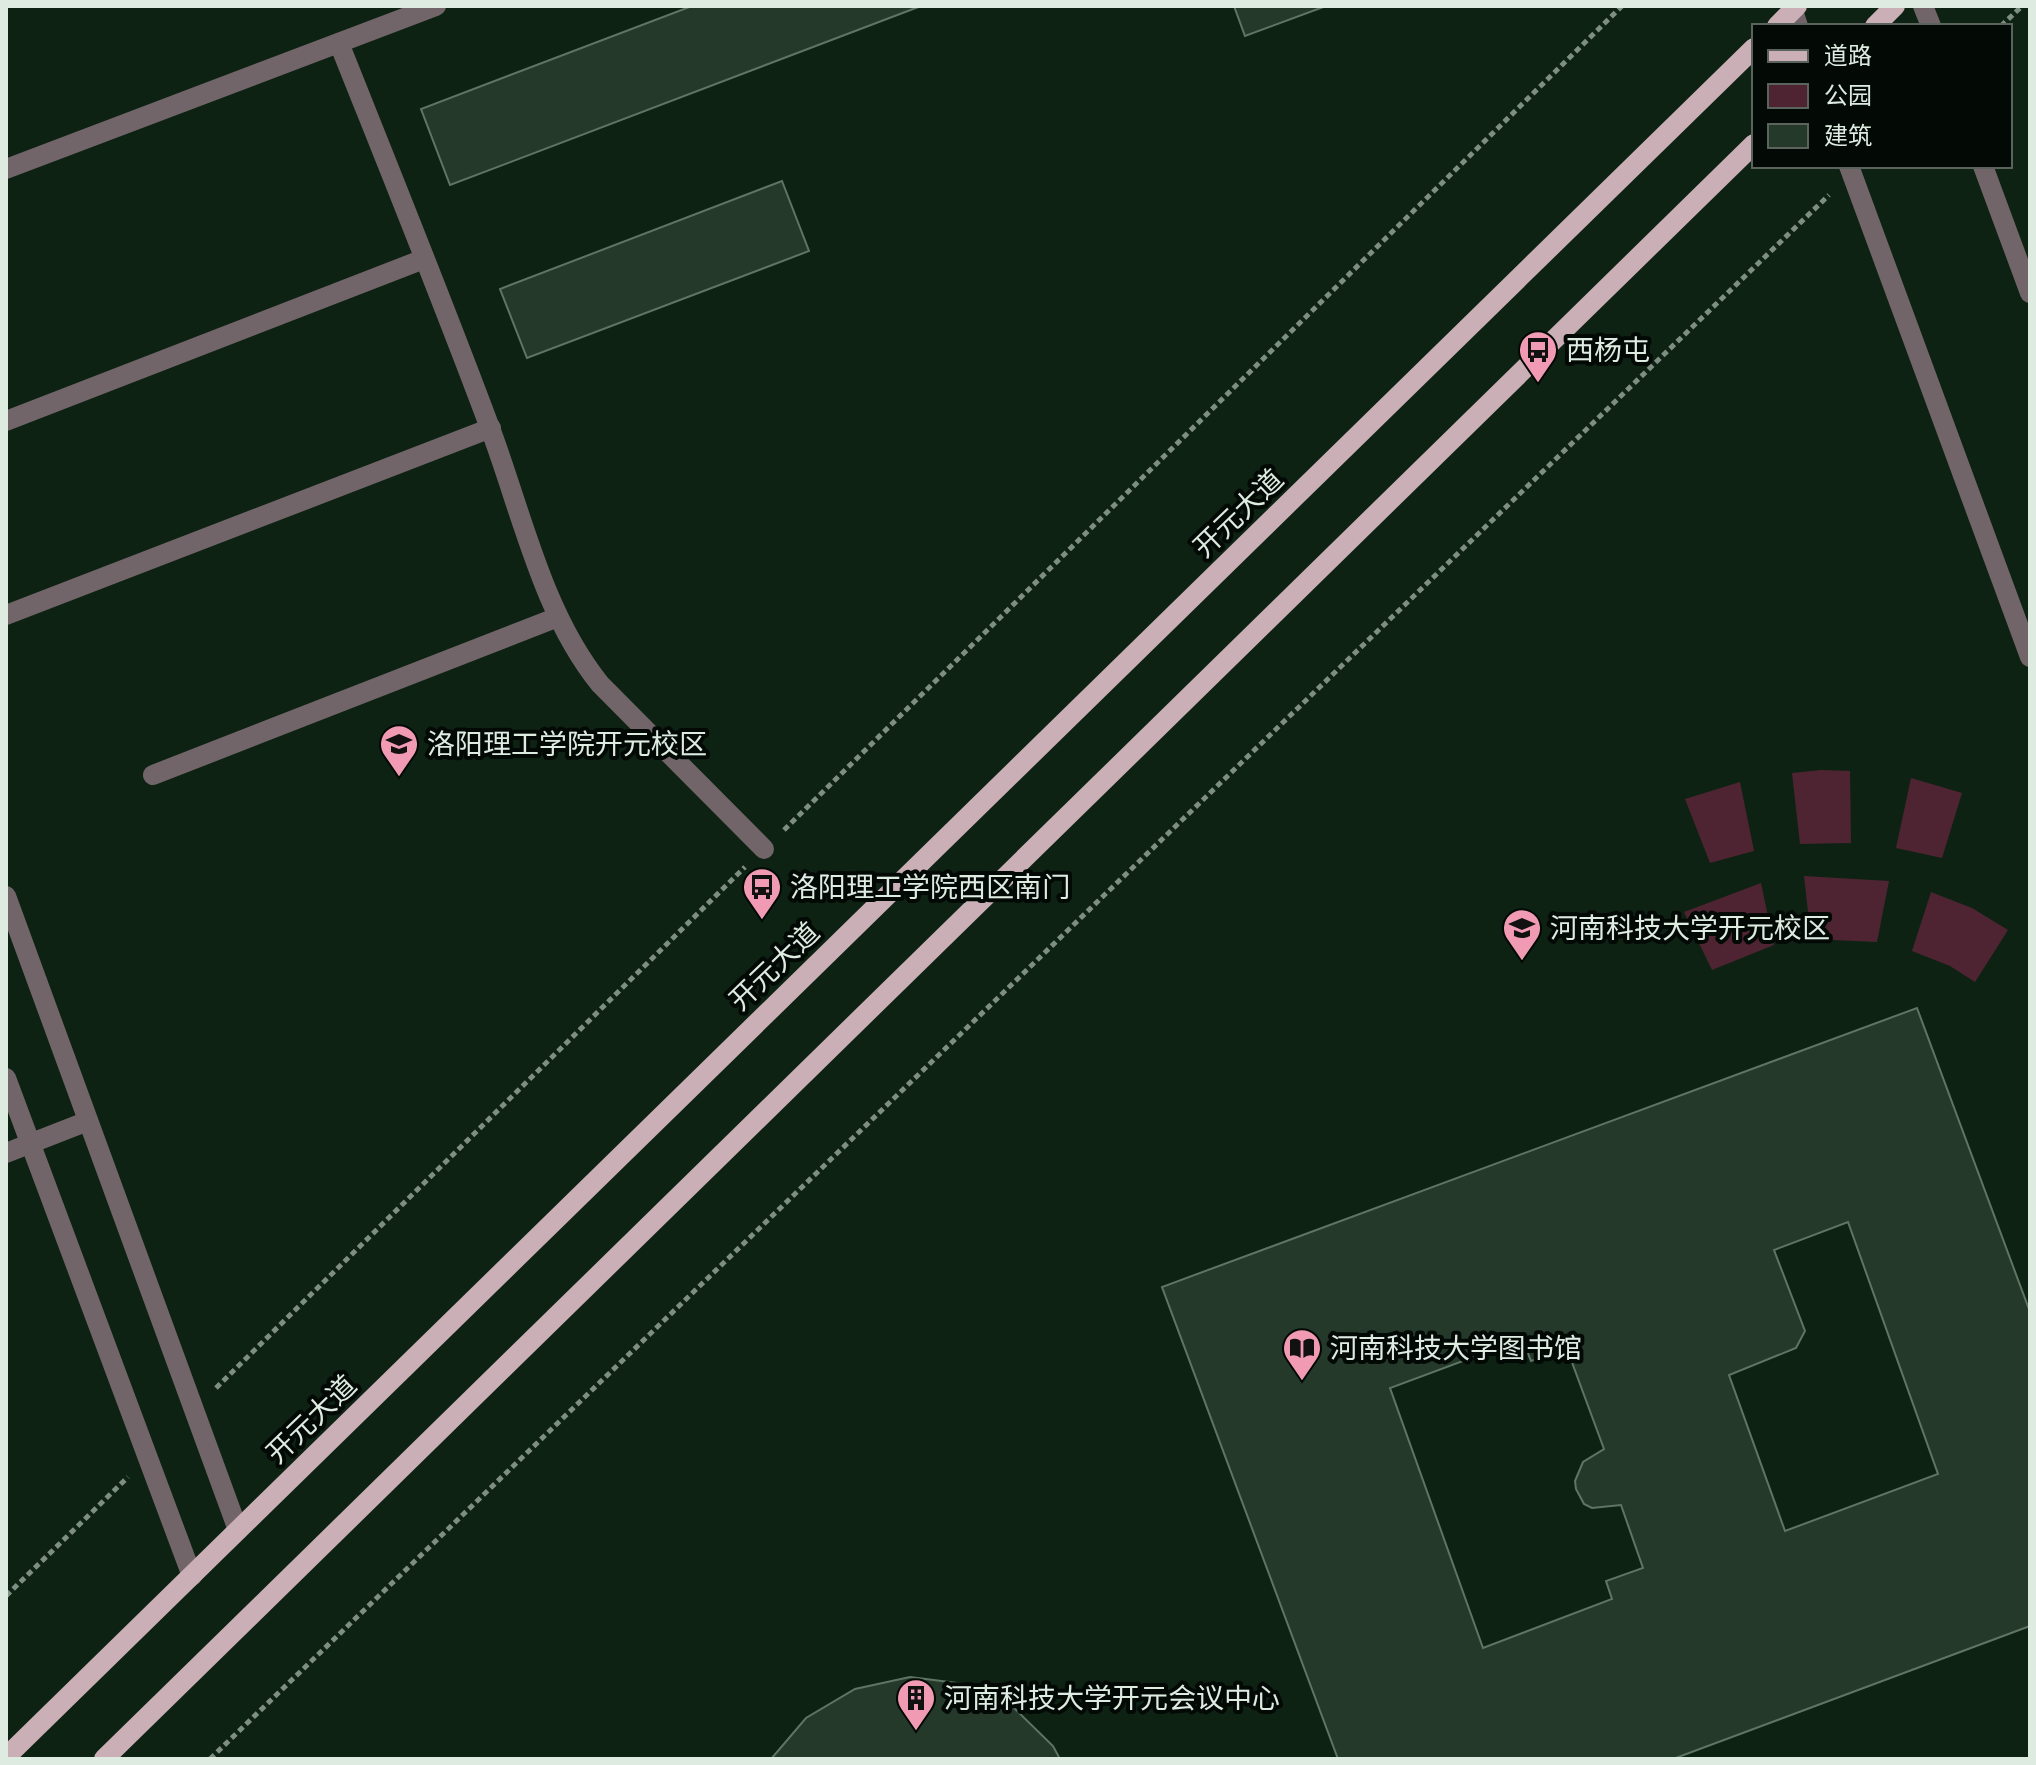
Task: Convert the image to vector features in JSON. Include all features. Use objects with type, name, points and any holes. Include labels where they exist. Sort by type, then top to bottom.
[{"type":"main road","points":[[1877,24],[1895,6]]},
{"type":"main road","name":"开元大道","points":[[6,1757],[1752,50]]},
{"type":"main road","points":[[104,1759],[1752,146]]},
{"type":"lane","points":[[6,169],[436,6]]},
{"type":"lane","points":[[339,43],[491,428],[558,617],[577,656],[600,684],[764,849]]},
{"type":"lane","points":[[1984,168],[2030,293]]},
{"type":"lane","points":[[1851,170],[2030,657]]},
{"type":"lane","points":[[6,421],[424,259]]},
{"type":"lane","points":[[6,615],[491,428]]},
{"type":"lane","points":[[153,775],[558,617]]},
{"type":"lane","points":[[6,896],[238,1530]]},
{"type":"lane","points":[[6,1078],[192,1576]]},
{"type":"lane","points":[[6,1153],[88,1121]]},
{"type":"path","points":[[194,1410],[1622,6]]},
{"type":"path","points":[[2003,24],[2022,6]]},
{"type":"path","points":[[210,1759],[1851,170]]},
{"type":"path","points":[[6,1596],[147,1458]]},
{"type":"green space","points":[[1850,771],[1851,843],[1800,844],[1792,773]]},
{"type":"green space","points":[[1911,778],[1962,793],[1942,858],[1896,848]]},
{"type":"green space","points":[[1740,782],[1754,851],[1710,863],[1685,799]]},
{"type":"green space","points":[[1804,876],[1889,881],[1877,942],[1811,939]]},
{"type":"green space","points":[[1761,883],[1774,945],[1712,970],[1684,912]]},
{"type":"green space","points":[[1931,892],[1972,908],[2008,930],[1975,982],[1950,966],[1912,951]]},
{"type":"building","points":[[692,6],[921,6],[450,185],[421,109]]},
{"type":"building","points":[[1234,6],[1326,6],[1245,36]]},
{"type":"building","points":[[782,181],[809,251],[527,358],[500,289]]},
{"type":"building","name":"河南科技大学图书馆","points":[[1917,1008],[2030,1312],[2030,1626],[1673,1759],[1338,1759],[1162,1287]],"holes":[[[1848,1222],[1938,1474],[1785,1531],[1729,1375],[1796,1348],[1805,1331],[1774,1250]],[[1522,1339],[1531,1361],[1567,1349],[1604,1449],[1583,1462],[1575,1481],[1576,1489],[1584,1504],[1592,1508],[1621,1505],[1643,1568],[1606,1581],[1612,1599],[1483,1648],[1390,1388]]]},
{"type":"building","name":"河南科技大学开元会议中心","points":[[910,1677],[965,1684],[1014,1708],[1053,1746],[1060,1759],[771,1759],[806,1718],[855,1689]]},
{"type":"place","name":"西杨屯","points":[[1538,384]]},
{"type":"place","name":"洛阳理工学院开元校区","points":[[399,778]]},
{"type":"place","name":"洛阳理工学院西区南门","points":[[762,921]]},
{"type":"place","name":"河南科技大学开元校区","points":[[1522,962]]},
{"type":"place","name":"河南科技大学图书馆","points":[[1302,1382]]},
{"type":"place","name":"河南科技大学开元会议中心","points":[[916,1732]]}]
